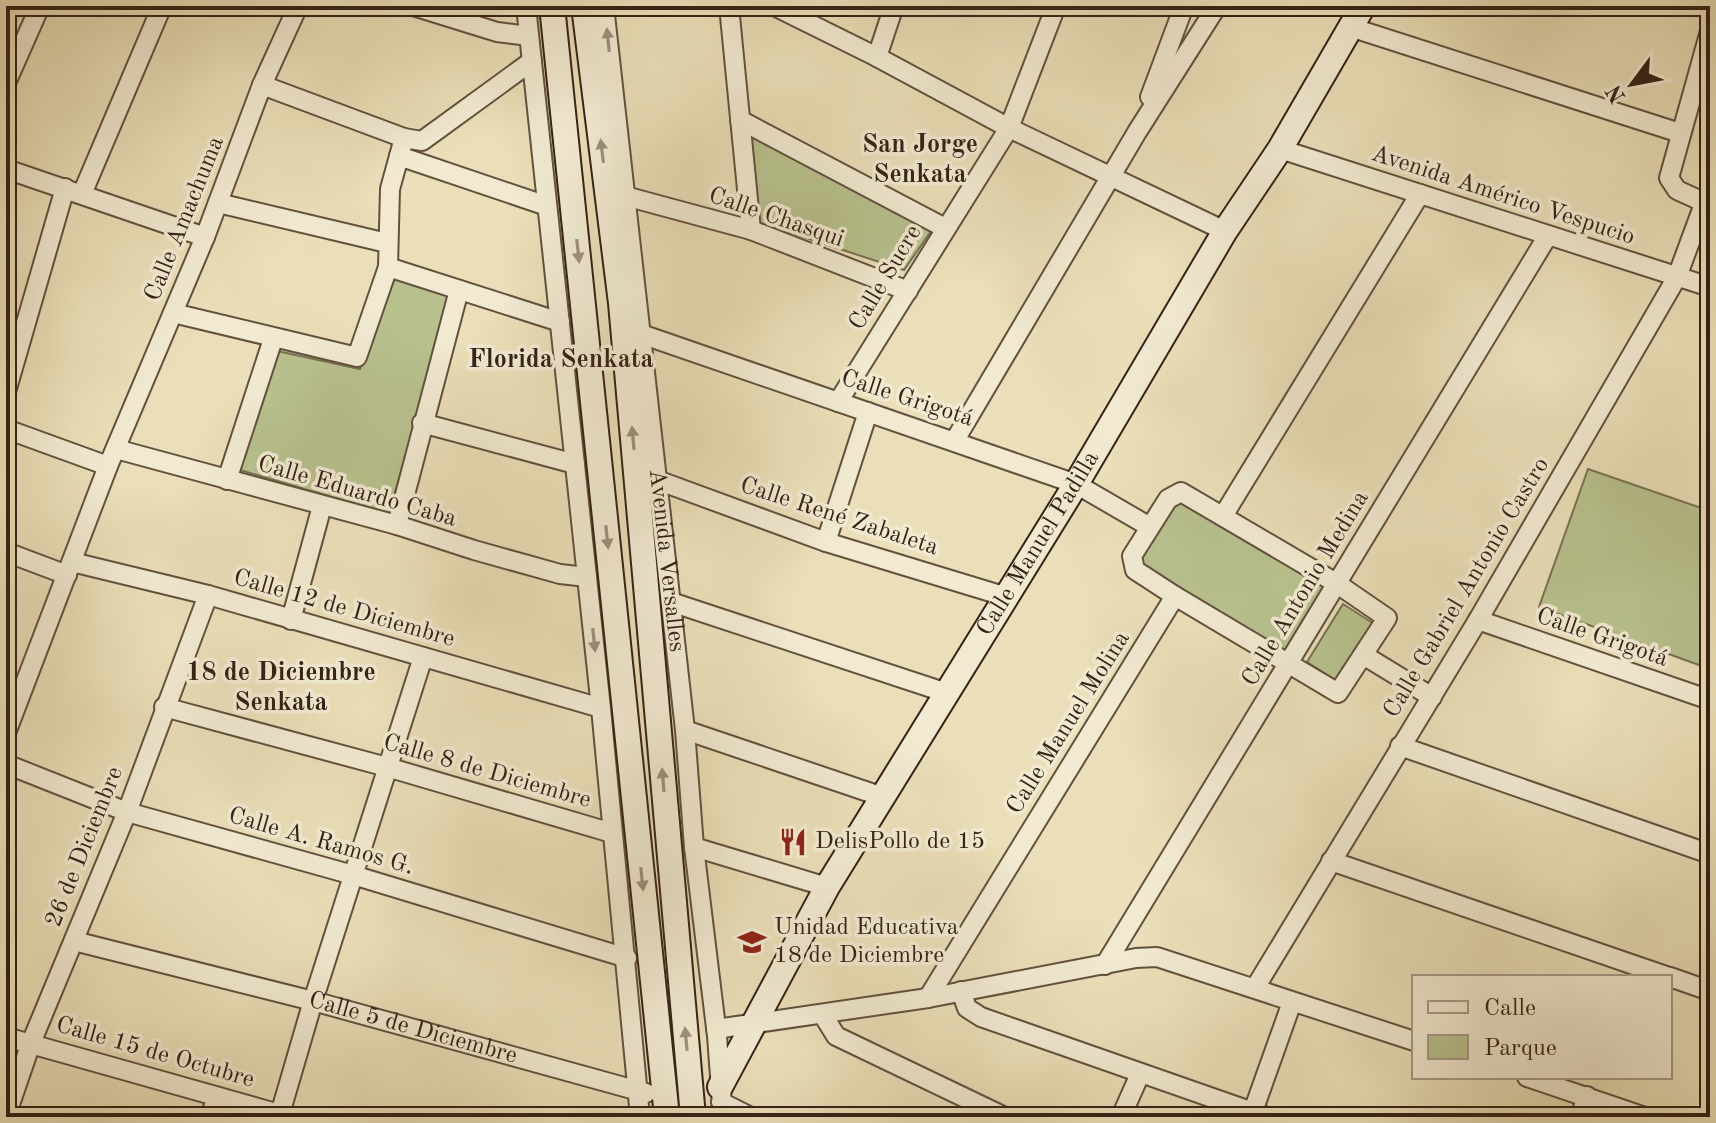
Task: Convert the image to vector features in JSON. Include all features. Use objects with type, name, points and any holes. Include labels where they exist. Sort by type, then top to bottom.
[{"type":"street","points":[[6,83],[40,6]]},
{"type":"street","points":[[6,392],[73,191],[162,6]]},
{"type":"street","name":"Calle Amachuma","points":[[6,733],[112,458],[205,237],[262,85],[298,6]]},
{"type":"street","points":[[413,6],[497,32],[529,36]]},
{"type":"street","points":[[526,6],[627,958],[640,1117]]},
{"type":"street","points":[[552,6],[666,1106]]},
{"type":"street","name":"Avenida Versalles","points":[[584,6],[621,303],[692,1108]]},
{"type":"street","name":"Avenida Versalles","points":[[604,6],[685,730],[721,1102]]},
{"type":"street","points":[[729,6],[751,230]]},
{"type":"street","points":[[774,6],[1009,128],[1225,231]]},
{"type":"street","points":[[877,57],[894,6]]},
{"type":"street","name":"Calle Sucre","points":[[838,402],[1009,128],[1056,6]]},
{"type":"street","points":[[1137,132],[1184,6]]},
{"type":"street","points":[[955,440],[1137,132],[1217,6]]},
{"type":"street","name":"Calle Manuel Padilla","points":[[721,1102],[753,1026],[827,887],[1076,484],[1225,231],[1280,149],[1363,6]]},
{"type":"street","points":[[1350,27],[1680,133]]},
{"type":"street","points":[[1707,204],[1677,190],[1669,178],[1710,31]]},
{"type":"street","points":[[401,147],[422,141],[532,61]]},
{"type":"street","points":[[262,85],[401,147],[547,206]]},
{"type":"street","points":[[740,120],[945,228]]},
{"type":"street","points":[[173,313],[357,357],[388,267],[390,189],[401,147]]},
{"type":"street","name":"Avenida Américo Vespucio","points":[[1280,149],[1710,287]]},
{"type":"street","points":[[6,169],[205,237]]},
{"type":"street","points":[[1223,516],[1420,194]]},
{"type":"street","name":"Calle Chasqui","points":[[625,196],[751,230],[908,291]]},
{"type":"street","points":[[218,203],[387,243]]},
{"type":"street","name":"Calle Gabriel Antonio Castro","points":[[1255,988],[1478,620],[1677,277],[1707,204]]},
{"type":"street","name":"Calle Antonio Medina","points":[[1105,965],[1547,237]]},
{"type":"street","points":[[388,267],[560,322]]},
{"type":"street","points":[[397,525],[459,290]]},
{"type":"street","name":"Calle Grigotá","points":[[641,334],[1076,484],[1150,527]]},
{"type":"street","points":[[227,480],[273,339]]},
{"type":"street","points":[[826,542],[868,412]]},
{"type":"street","points":[[422,423],[575,464]]},
{"type":"street","name":"Calle Eduardo Caba","points":[[6,429],[112,458],[227,480],[397,525],[560,574],[587,577]]},
{"type":"street","name":"Calle René Zabaleta","points":[[657,480],[826,542],[1007,597]]},
{"type":"street","points":[[1181,492],[1223,516],[1336,583],[1387,618],[1338,693],[1141,575],[1133,564],[1132,556],[1168,499],[1181,492]]},
{"type":"street","points":[[291,620],[322,506]]},
{"type":"street","name":"Calle 12 de Diciembre","points":[[6,552],[208,595],[601,708]]},
{"type":"street","name":"26 de Diciembre","points":[[6,1116],[31,1043],[127,812],[208,595]]},
{"type":"street","name":"Calle Manuel Molina","points":[[928,998],[1175,596]]},
{"type":"street","points":[[671,602],[947,693]]},
{"type":"street","name":"Calle Grigotá","points":[[1478,620],[1710,700]]},
{"type":"street","points":[[1365,656],[1432,697]]},
{"type":"street","points":[[285,1116],[313,1001],[423,657]]},
{"type":"street","name":"Calle 8 de Diciembre","points":[[164,707],[387,767],[612,833]]},
{"type":"street","points":[[685,730],[883,797]]},
{"type":"street","points":[[1400,746],[1710,854]]},
{"type":"street","name":"Calle A. Ramos G.","points":[[6,764],[127,812],[353,875],[627,958]]},
{"type":"street","points":[[694,847],[827,887]]},
{"type":"street","points":[[1331,861],[1664,975]]},
{"type":"street","name":"Calle 5 de Diciembre","points":[[74,941],[313,1001],[638,1092],[666,1106],[692,1108],[721,1102],[751,1117]]},
{"type":"street","points":[[716,1029],[928,998],[1136,958],[1157,957],[1412,1040]]},
{"type":"street","points":[[1672,978],[1710,991]]},
{"type":"street","points":[[961,991],[967,1008],[981,1017],[1257,1115],[1292,1002]]},
{"type":"street","points":[[823,1015],[836,1036],[1005,1117]]},
{"type":"street","name":"Calle 15 de Octubre","points":[[6,1037],[285,1116]]},
{"type":"street","points":[[1121,1117],[1140,1074]]},
{"type":"street","points":[[1533,1079],[1645,1117]]},
{"type":"street","points":[[1580,1117],[1587,1096]]},
{"type":"street","points":[[209,1117],[218,1097]]},
{"type":"green space","points":[[751,134],[934,227],[904,270],[760,223]]},
{"type":"green space","points":[[395,278],[451,296],[389,514],[240,470],[277,351],[360,369]]},
{"type":"green space","points":[[1588,469],[1710,511],[1710,669],[1539,607]]},
{"type":"green space","points":[[1183,499],[1325,587],[1284,655],[1141,566],[1145,548],[1155,529]]},
{"type":"green space","points":[[1343,604],[1379,627],[1343,685],[1307,662]]},
{"type":"place","name":"DelisPollo de 15","points":[[793,842]]},
{"type":"place","name":"Unidad Educativa 18 de Diciembre","points":[[752,942]]},
{"type":"district","name":"San Jorge Senkata","points":[[920,160]]},
{"type":"district","name":"Florida Senkata","points":[[561,360]]},
{"type":"district","name":"18 de Diciembre Senkata","points":[[281,688]]}]
